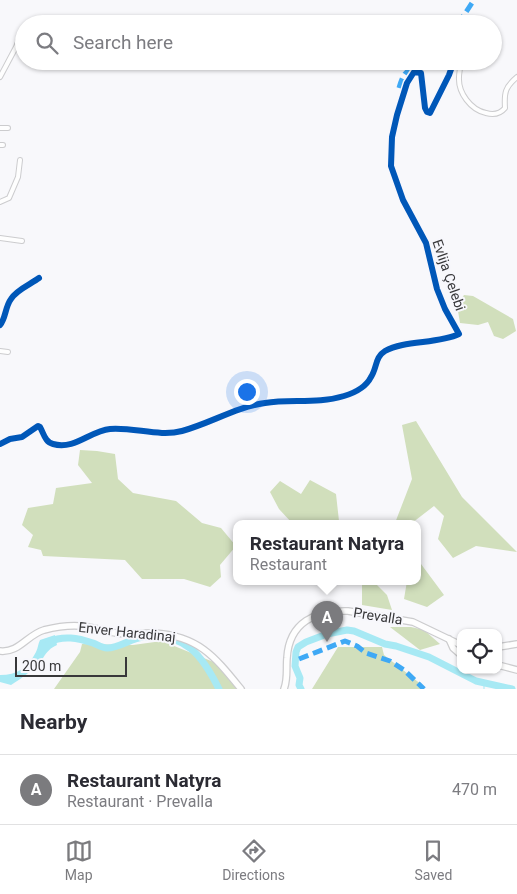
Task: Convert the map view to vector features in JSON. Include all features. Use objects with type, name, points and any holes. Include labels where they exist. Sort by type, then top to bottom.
[{"type":"main road","name":"Prevalla","points":[[284,689],[287,650],[290,640],[300,625],[316,615],[339,611],[401,619],[424,626],[457,644]]},
{"type":"main road","name":"Enver Haradinaj","points":[[0,651],[7,652],[16,648],[39,632],[75,625],[116,633],[152,633],[173,636],[199,645],[223,666],[241,689]]},
{"type":"main road","points":[[449,639],[457,652]]},
{"type":"main road","points":[[502,647],[517,644]]},
{"type":"main road","points":[[502,666],[517,670]]},
{"type":"street","points":[[0,77],[15,50]]},
{"type":"street","name":"Evlija Çelebi","points":[[0,444],[10,439],[22,437],[38,426],[48,442],[66,445],[77,443],[102,431],[124,430],[167,433],[182,431],[252,405],[337,398],[352,393],[369,381],[378,358],[384,351],[398,346],[458,334],[437,288],[426,243],[402,200],[391,166],[392,136],[408,80],[414,72],[420,73],[425,108],[430,113],[451,70]]},
{"type":"street","points":[[459,70],[458,79],[465,98],[471,105],[482,112],[490,114],[502,112],[505,108],[504,97],[506,87],[517,77]]},
{"type":"street","points":[[0,128],[8,128]]},
{"type":"street","points":[[0,202],[9,198],[18,177],[20,160]]},
{"type":"street","points":[[0,238],[22,241]]},
{"type":"street","points":[[0,325],[4,320],[6,309],[12,297],[39,278]]},
{"type":"street","points":[[0,350],[8,352]]},
{"type":"green space","points":[[464,295],[473,296],[513,319],[516,331],[503,339],[494,336],[488,322],[478,325],[460,323],[457,305]]},
{"type":"green space","points":[[416,421],[462,497],[517,552],[476,546],[453,558],[438,539],[444,516],[434,506],[416,520],[396,520],[412,479],[402,425]]},
{"type":"green space","points":[[80,450],[115,454],[118,479],[133,493],[176,501],[202,523],[221,528],[233,542],[233,550],[220,565],[221,577],[210,587],[184,579],[142,579],[125,560],[43,556],[41,550],[28,547],[33,535],[22,525],[28,508],[53,504],[56,488],[92,483],[78,465]]},
{"type":"green space","points":[[310,480],[336,494],[339,520],[289,520],[279,509],[270,492],[280,481],[301,494]]},
{"type":"green space","points":[[421,564],[444,595],[427,607],[404,599],[406,585],[421,585]]},
{"type":"green space","points":[[362,585],[377,585],[387,595],[392,610],[362,605]]},
{"type":"green space","points":[[390,627],[411,627],[424,630],[440,644],[420,650]]},
{"type":"green space","points":[[162,641],[216,663],[238,689],[54,689],[80,652],[82,644],[133,645]]},
{"type":"green space","points":[[338,647],[382,647],[384,655],[422,685],[424,689],[312,689]]},
{"type":"water","points":[[55,635],[57,645],[49,650],[32,670],[11,685],[0,682],[0,675],[12,674],[26,666],[36,652],[40,640]]},
{"type":"waterway","points":[[301,689],[299,685],[300,678],[295,666],[298,647],[327,634],[347,630],[429,657],[476,681],[512,689]]},
{"type":"waterway","points":[[49,642],[60,638],[71,638],[107,648],[144,637],[171,639],[182,643],[199,657],[219,689]]},
{"type":"waterway","points":[[484,683],[484,689]]},
{"type":"marked path","points":[[464,15],[474,0]]},
{"type":"marked path","points":[[399,88],[405,73],[409,70]]},
{"type":"marked path","points":[[299,659],[345,641],[357,646],[366,653],[390,661],[404,670],[424,689]]},
{"type":"cycle path","points":[[0,444],[10,439],[22,437],[38,426],[46,440],[50,443],[61,445],[110,429],[173,433],[193,428],[254,405],[275,402],[314,401],[344,396],[359,389],[369,381],[379,356],[385,351],[402,345],[459,334],[445,309],[437,289],[426,243],[403,200],[391,166],[392,137],[407,83],[414,72],[421,73],[425,108],[430,113],[451,70]]},
{"type":"cycle path","points":[[0,325],[13,296],[39,278]]},
{"type":"place","name":"Restaurant Natyra","points":[[327,642]]}]
